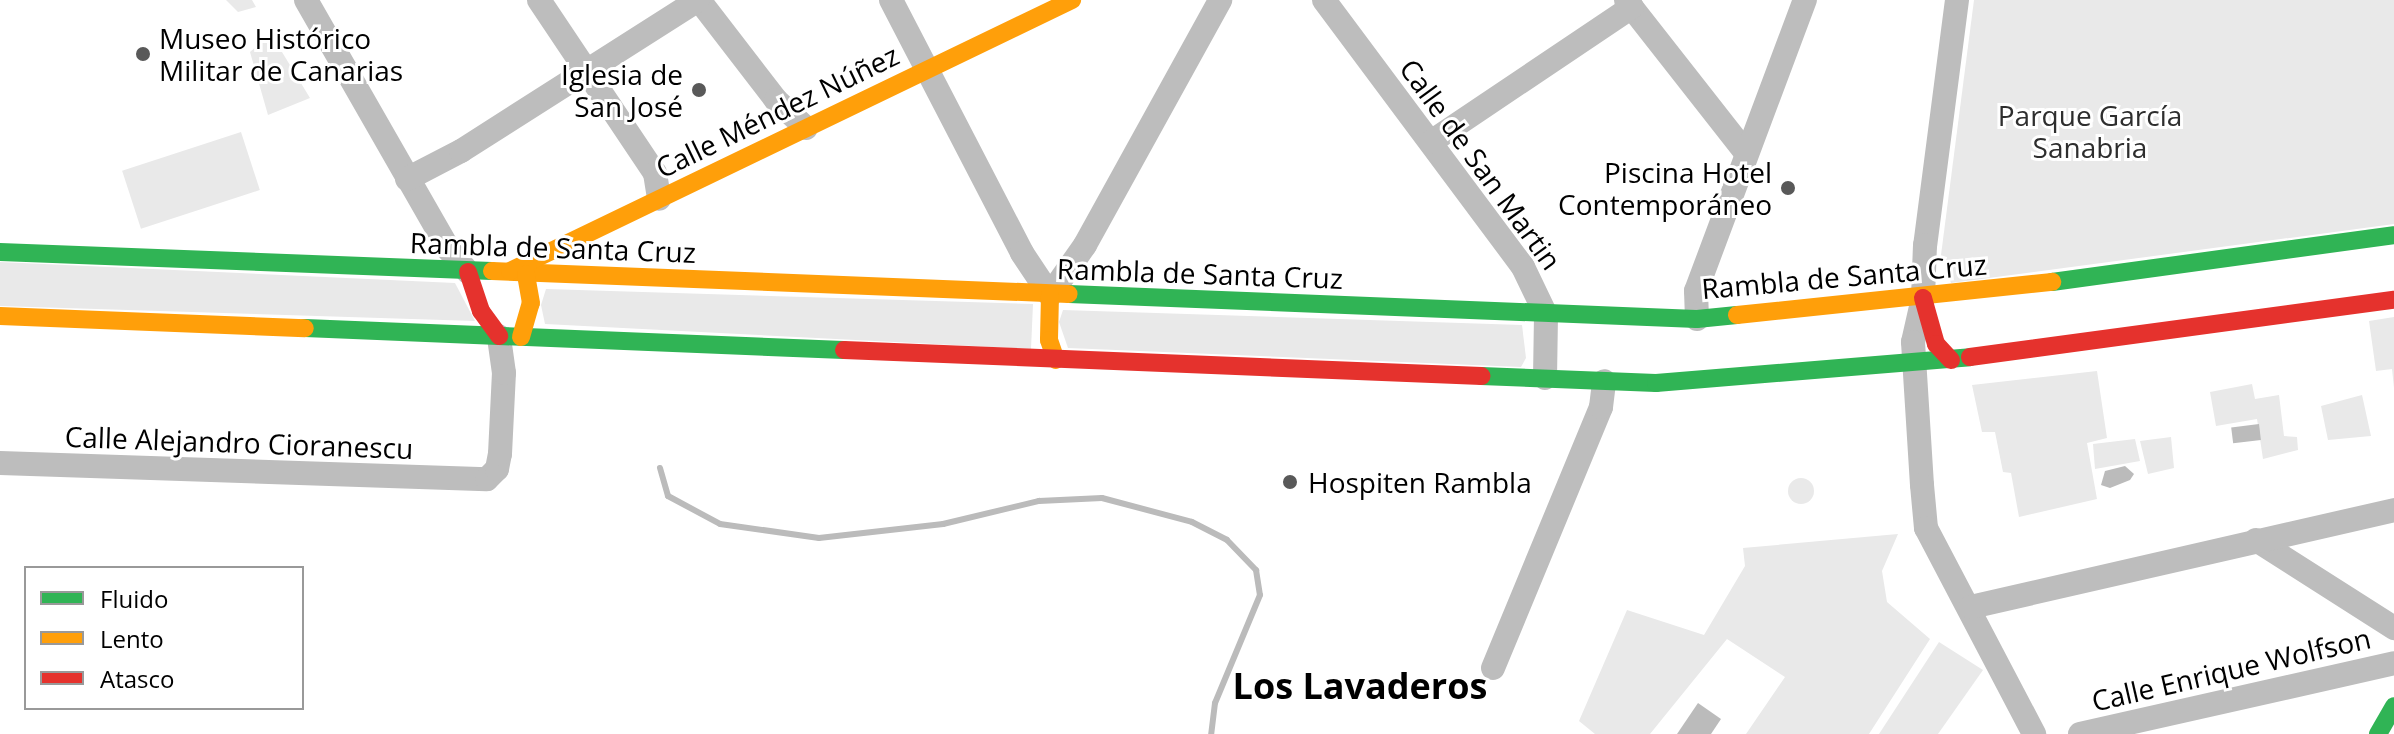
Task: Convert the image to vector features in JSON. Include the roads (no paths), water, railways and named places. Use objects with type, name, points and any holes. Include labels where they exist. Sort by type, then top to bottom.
[{"type":"main road","name":"Calle Méndez Núñez","points":[[506,273],[1072,0]]},
{"type":"main road","name":"Rambla de Santa Cruz","points":[[0,252],[1697,319],[1923,298],[2394,235]]},
{"type":"main road","points":[[468,272],[481,311],[510,337]]},
{"type":"main road","points":[[510,337],[531,303],[526,274]]},
{"type":"main road","points":[[1050,295],[1049,340],[1056,360]]},
{"type":"main road","points":[[1923,298],[1936,344],[1951,360]]},
{"type":"main road","points":[[0,316],[1604,381],[1726,381],[1951,360],[2394,300]]},
{"type":"main road","points":[[2378,734],[2394,706]]},
{"type":"street","points":[[306,0],[449,250],[468,272]]},
{"type":"street","points":[[539,0],[655,173],[659,199]]},
{"type":"street","points":[[407,179],[461,151],[699,0],[776,100],[806,128]]},
{"type":"street","points":[[891,0],[1022,253],[1050,295],[1085,245],[1220,0]]},
{"type":"street","name":"Calle de San Martin","points":[[1324,0],[1523,267],[1546,315],[1545,378]]},
{"type":"street","points":[[1697,319],[1696,291],[1805,0]]},
{"type":"street","points":[[1957,0],[1925,245],[1923,298],[1912,364],[1926,528],[1971,607],[2034,734]]},
{"type":"street","points":[[1431,142],[1629,4],[1746,153]]},
{"type":"street","name":"Calle Alejandro Cioranescu","points":[[0,463],[475,481],[497,469],[504,373],[510,337]]},
{"type":"street","points":[[1493,668],[1601,407],[1604,381]]},
{"type":"street","points":[[1971,607],[2394,510]]},
{"type":"street","points":[[2256,540],[2394,628]]},
{"type":"street","name":"Calle Enrique Wolfson","points":[[2080,734],[2394,663]]},
{"type":"waterway","points":[[660,468],[668,496],[720,524],[819,538],[943,524],[1039,501],[1102,498],[1192,522],[1227,540],[1256,570],[1260,595],[1215,703],[1211,734]]},
{"type":"place","name":"Museo Histórico Militar de Canarias","points":[[143,54]]},
{"type":"place","name":"Iglesia de San José","points":[[699,90]]},
{"type":"place","name":"Piscina Hotel Contemporáneo","points":[[1788,188]]},
{"type":"place","name":"Hospiten Rambla","points":[[1290,482]]},
{"type":"district","name":"Los Lavaderos","points":[[1360,686]]},
{"type":"park label","name":"Parque García Sanabria","points":[[2090,131]]}]
